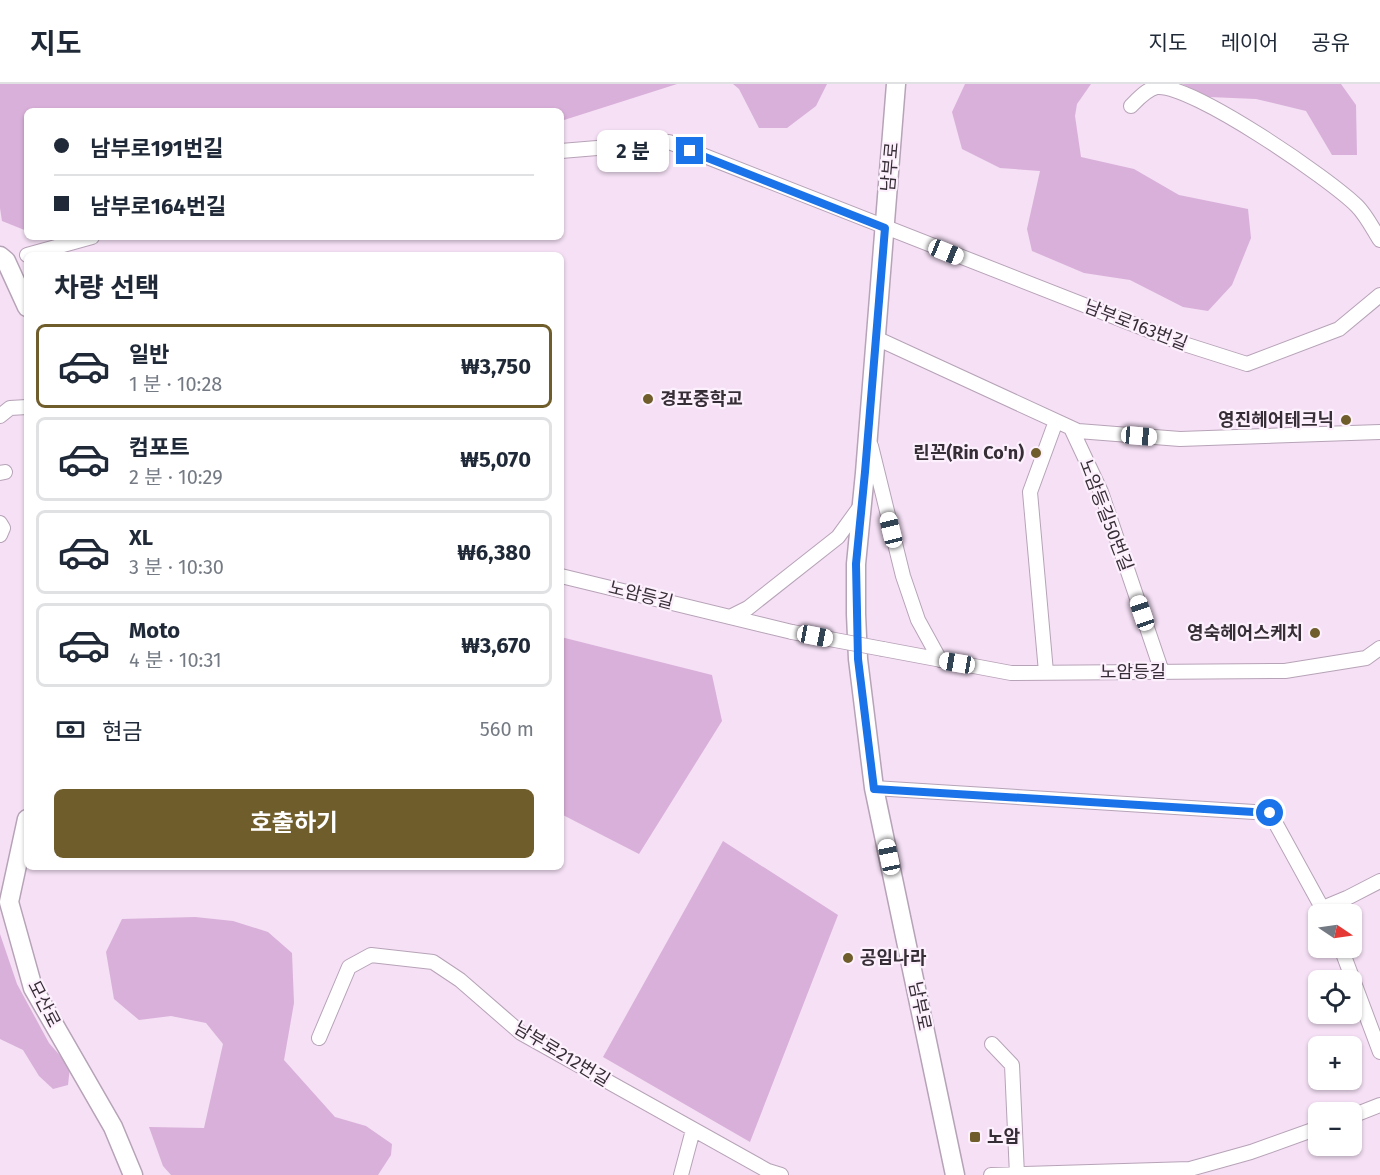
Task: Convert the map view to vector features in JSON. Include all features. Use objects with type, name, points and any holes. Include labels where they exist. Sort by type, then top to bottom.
[{"type":"street","name":"남부로","points":[[896,84],[856,564],[858,659],[874,789],[955,1175]]},
{"type":"street","points":[[1131,106],[1145,93],[1156,87],[1169,86],[1224,110],[1262,135],[1358,207],[1380,240]]},
{"type":"street","name":"남부로163번길","points":[[564,151],[669,142],[1181,343],[1247,364],[1339,329],[1380,295]]},
{"type":"street","points":[[38,252],[81,240]]},
{"type":"street","points":[[24,255],[3,258],[24,301]]},
{"type":"street","points":[[876,338],[1078,431],[1180,439],[1380,432]]},
{"type":"street","points":[[3,412],[24,408]]},
{"type":"street","points":[[1046,672],[1030,492],[1056,421]]},
{"type":"street","name":"노암등길50번길","points":[[1071,428],[1101,492],[1162,672]]},
{"type":"street","points":[[868,433],[903,576],[918,620],[940,660]]},
{"type":"street","points":[[730,617],[748,608],[838,537],[862,504]]},
{"type":"street","points":[[0,523],[3,528],[0,535]]},
{"type":"street","name":"노암등길","points":[[564,577],[792,632],[1011,673],[1285,671],[1366,658],[1380,648]]},
{"type":"street","points":[[874,789],[1270,813],[1321,904]]},
{"type":"street","name":"모산로","points":[[24,833],[9,902],[33,988],[113,1127],[133,1175]]},
{"type":"street","points":[[1338,904],[1380,881]]},
{"type":"street","name":"남부로212번길","points":[[319,1038],[349,967],[371,955],[433,962],[460,980],[521,1033],[768,1171],[781,1175]]},
{"type":"street","points":[[1345,958],[1380,1052]]},
{"type":"street","points":[[992,1044],[1012,1065],[1017,1174]]},
{"type":"street","points":[[1362,1112],[1380,1106]]},
{"type":"street","points":[[681,1175],[693,1130]]},
{"type":"street","points":[[992,1175],[1191,1172],[1308,1132]]},
{"type":"shaded area","points":[[0,84],[677,84],[564,120],[564,108],[24,108],[24,230],[2,221],[0,208]]},
{"type":"shaded area","points":[[733,84],[827,84],[816,106],[787,128],[759,128],[739,89]]},
{"type":"shaded area","points":[[965,84],[1091,84],[1077,104],[1075,116],[1081,157],[1134,169],[1179,195],[1248,209],[1251,238],[1232,285],[1208,311],[1183,307],[1130,280],[1084,273],[1032,251],[1027,229],[1040,171],[1000,168],[962,149],[952,112]]},
{"type":"shaded area","points":[[1182,84],[1341,84],[1356,105],[1357,155],[1332,155],[1306,111],[1256,99],[1209,97]]},
{"type":"shaded area","points":[[564,638],[712,675],[722,721],[639,854],[564,816]]},
{"type":"shaded area","points":[[723,841],[838,915],[750,1142],[603,1057]]},
{"type":"shaded area","points":[[195,917],[233,921],[268,932],[292,953],[294,1003],[284,1060],[335,1117],[366,1126],[392,1144],[391,1155],[378,1175],[171,1175],[163,1166],[149,1127],[204,1128],[223,1044],[206,1023],[171,1016],[139,1020],[114,999],[106,952],[122,919]]},
{"type":"shaded area","points":[[0,934],[17,984],[49,1043],[70,1067],[68,1085],[53,1089],[39,1076],[23,1050],[0,1039]]},
{"type":"place","name":"경포중학교","points":[[648,399]]},
{"type":"place","name":"영진헤어테크닉","points":[[1346,420]]},
{"type":"place","name":"린꼰(Rin Co'n)","points":[[1036,453]]},
{"type":"place","name":"영숙헤어스케치","points":[[1315,633]]},
{"type":"place","name":"공임나라","points":[[848,958]]},
{"type":"place","name":"노암","points":[[975,1137]]},
{"type":"route","points":[[690,151],[885,228],[856,564],[858,659],[866,709],[874,789],[1270,813]]}]
